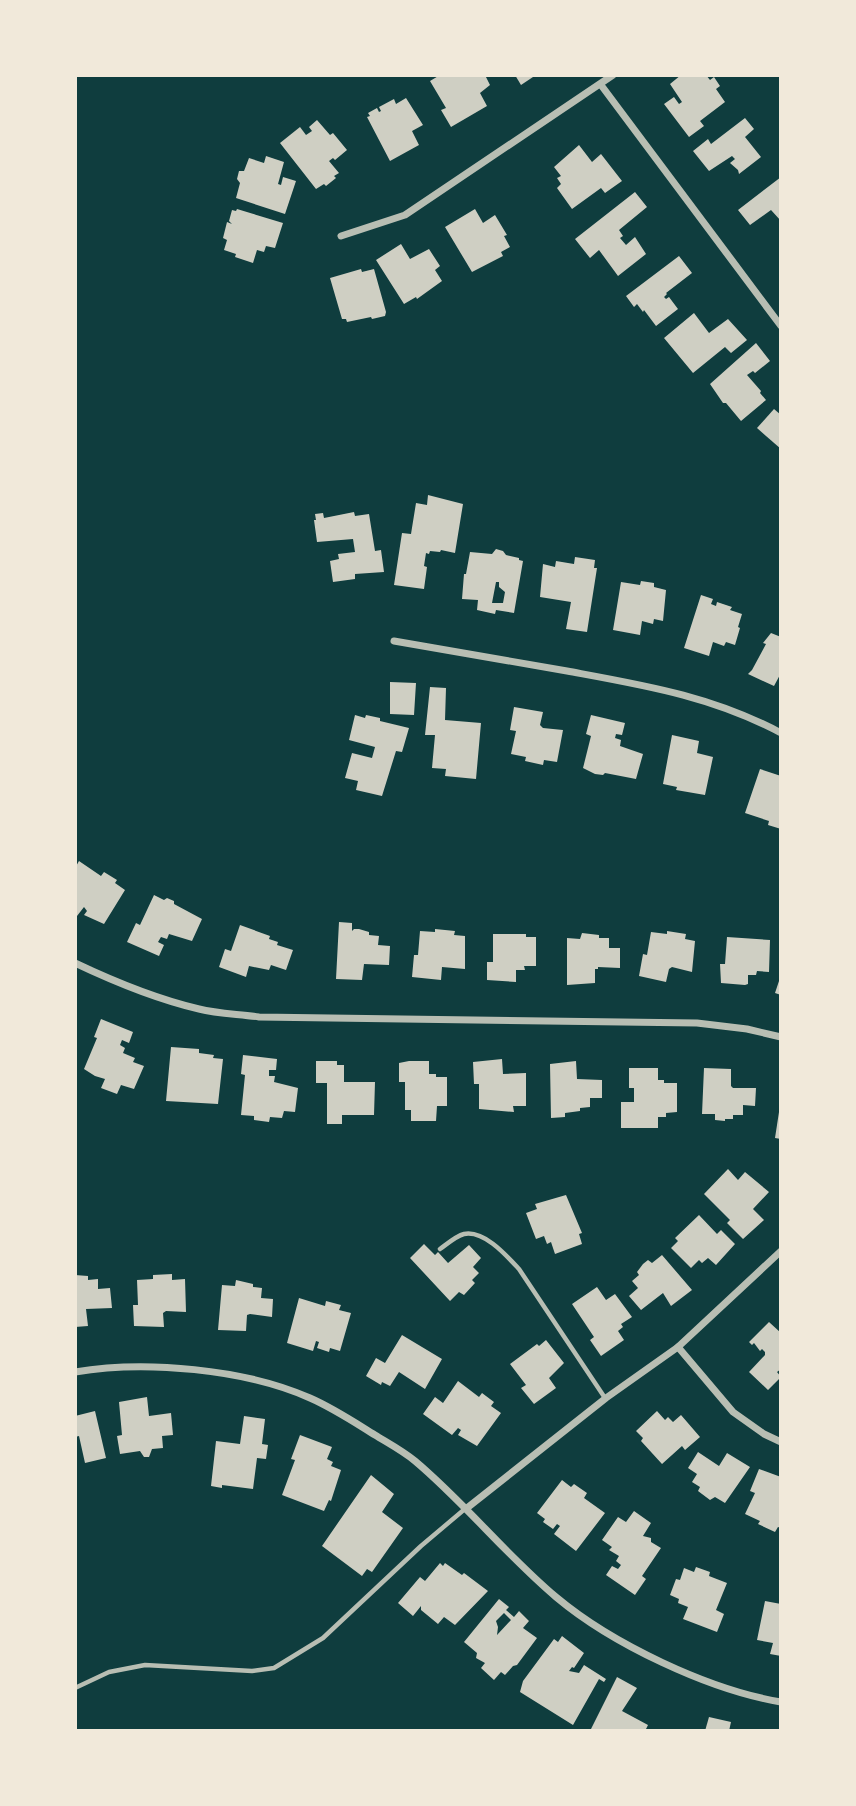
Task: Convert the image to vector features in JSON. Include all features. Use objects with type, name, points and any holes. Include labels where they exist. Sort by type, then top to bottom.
[{"type":"street","points":[[341,236],[405,215],[613,75]]},
{"type":"street","points":[[601,85],[781,326]]},
{"type":"street","points":[[394,641],[665,688],[712,702],[755,719],[781,733]]},
{"type":"street","points":[[75,963],[151,995],[201,1010],[259,1017],[697,1023],[747,1029],[781,1037]]},
{"type":"street","points":[[467,1508],[606,1398],[678,1347],[781,1251]]},
{"type":"street","points":[[678,1347],[733,1412],[764,1434],[781,1442]]},
{"type":"street","points":[[75,1372],[97,1368],[152,1367],[209,1371],[259,1381],[310,1397],[412,1458],[467,1508],[557,1598],[601,1629],[657,1660],[720,1685],[781,1702]]},
{"type":"lane","points":[[440,1249],[462,1234],[472,1234],[487,1240],[505,1254],[519,1269],[606,1398]]},
{"type":"lane","points":[[75,1688],[109,1672],[145,1665],[253,1671],[274,1668],[323,1638],[421,1546],[467,1508]]},
{"type":"building","points":[[440,75],[485,75],[490,85],[480,93],[487,106],[451,127],[441,110],[446,108],[430,81]]},
{"type":"building","points":[[515,75],[536,75],[521,85]]},
{"type":"building","points":[[681,75],[706,75],[710,80],[714,77],[720,86],[716,89],[725,102],[700,121],[704,126],[689,137],[664,104],[674,97],[679,104],[682,102],[670,84]]},
{"type":"building","points":[[406,98],[423,125],[412,131],[419,145],[390,161],[367,117],[370,116],[368,113],[377,108],[381,111],[379,107],[394,99],[396,104]]},
{"type":"building","points":[[745,118],[754,129],[745,137],[761,157],[739,174],[730,163],[735,159],[732,156],[709,171],[693,151],[708,139],[711,144]]},
{"type":"building","points":[[317,120],[330,135],[333,133],[347,150],[335,160],[333,158],[329,161],[339,173],[334,176],[336,178],[326,186],[324,184],[316,189],[280,143],[300,127],[306,135],[312,131],[309,127]]},
{"type":"building","points":[[579,145],[592,162],[601,154],[622,181],[605,193],[601,188],[572,209],[557,188],[561,184],[557,178],[561,176],[554,167]]},
{"type":"building","points":[[266,156],[284,162],[278,184],[281,185],[283,177],[296,181],[285,214],[236,198],[240,183],[237,179],[239,171],[244,171],[249,158],[264,163]]},
{"type":"building","points":[[781,177],[781,221],[771,210],[750,225],[738,210]]},
{"type":"building","points":[[635,192],[647,207],[619,230],[623,236],[620,238],[626,245],[635,237],[646,254],[618,276],[599,250],[590,258],[575,239]]},
{"type":"building","points":[[237,209],[283,223],[275,248],[266,246],[264,252],[257,250],[253,263],[224,250],[227,240],[223,238],[227,222],[232,224],[229,221],[232,210]]},
{"type":"building","points":[[475,209],[483,223],[495,215],[507,235],[504,236],[510,247],[501,252],[503,256],[472,272],[445,227]]},
{"type":"building","points":[[401,244],[410,259],[429,249],[440,266],[435,270],[442,281],[417,299],[416,297],[404,304],[376,260]]},
{"type":"building","points":[[679,256],[692,273],[666,293],[664,297],[669,297],[678,309],[656,326],[644,310],[643,312],[637,304],[634,307],[626,296]]},
{"type":"building","points":[[361,269],[362,272],[374,269],[385,316],[347,322],[342,319],[330,278]]},
{"type":"building","points":[[694,313],[709,333],[728,319],[747,340],[731,353],[725,347],[693,373],[664,338]]},
{"type":"building","points":[[756,343],[770,361],[755,373],[753,371],[747,375],[766,400],[741,421],[726,403],[723,403],[710,384]]},
{"type":"building","points":[[774,409],[781,415],[781,449],[757,428]]},
{"type":"building","points":[[428,495],[463,504],[455,553],[441,550],[426,553],[424,589],[394,585],[402,533],[411,534],[416,503],[427,505]]},
{"type":"building","points":[[354,512],[355,516],[369,514],[375,551],[381,550],[384,572],[355,574],[355,579],[333,582],[330,561],[339,559],[338,554],[355,552],[353,539],[317,542],[315,514],[323,513],[324,518]]},
{"type":"building","points":[[496,549],[523,561],[514,613],[496,610],[495,614],[477,610],[478,600],[462,599],[464,574],[470,552],[492,554]],"holes":[[[496,582],[499,582],[499,587],[505,592],[503,603],[492,603]]]},
{"type":"building","points":[[575,557],[595,560],[594,568],[597,568],[587,632],[566,629],[571,602],[540,597],[543,564],[555,567],[556,561],[574,564]]},
{"type":"building","points":[[641,581],[654,583],[654,587],[666,590],[663,621],[654,619],[653,624],[642,621],[640,635],[613,630],[621,582],[640,585]]},
{"type":"building","points":[[701,595],[713,599],[711,604],[716,606],[717,602],[742,614],[735,645],[726,642],[724,646],[713,642],[709,656],[684,648]]},
{"type":"building","points":[[771,633],[781,637],[781,673],[774,686],[748,674]]},
{"type":"building","points":[[390,682],[416,683],[414,715],[390,714]]},
{"type":"building","points":[[430,687],[446,688],[445,720],[481,723],[476,779],[445,776],[446,769],[432,768],[435,735],[425,735]]},
{"type":"building","points":[[514,707],[543,712],[540,725],[543,728],[563,730],[557,762],[544,760],[543,765],[511,754],[516,731],[510,730]]},
{"type":"building","points":[[355,715],[380,718],[380,721],[409,728],[402,752],[396,751],[382,796],[356,790],[358,781],[345,778],[352,753],[372,758],[375,747],[349,740]]},
{"type":"building","points":[[591,715],[625,723],[622,735],[616,734],[615,738],[621,740],[620,746],[643,754],[636,779],[605,773],[595,774],[583,768],[591,736],[586,734]]},
{"type":"building","points":[[672,735],[699,741],[697,753],[713,757],[705,795],[676,790],[677,787],[663,784]]},
{"type":"building","points":[[760,769],[781,776],[781,829],[768,825],[769,821],[745,813]]},
{"type":"building","points":[[79,861],[101,876],[104,872],[117,880],[115,883],[125,890],[104,924],[84,915],[87,911],[84,907],[75,915],[75,868]]},
{"type":"building","points":[[154,895],[174,901],[174,904],[202,919],[192,941],[169,934],[167,939],[161,937],[158,942],[164,945],[159,956],[127,942],[136,923],[140,925]]},
{"type":"building","points":[[339,922],[352,923],[352,931],[359,929],[369,932],[369,935],[379,936],[378,945],[390,946],[389,965],[364,964],[362,980],[336,979]]},
{"type":"building","points":[[240,925],[270,936],[269,939],[278,942],[277,945],[293,950],[286,970],[271,965],[269,970],[249,966],[246,977],[219,967],[225,949],[231,951]]},
{"type":"building","points":[[435,929],[455,931],[454,935],[465,936],[465,969],[442,967],[441,980],[412,977],[414,955],[418,955],[420,931],[435,932]]},
{"type":"building","points":[[667,931],[686,934],[685,939],[695,941],[692,972],[672,967],[666,982],[639,976],[643,954],[647,955],[651,932],[667,934]]},
{"type":"building","points":[[582,933],[609,938],[609,948],[620,948],[620,968],[598,967],[595,969],[595,983],[567,985],[567,938],[580,939]]},
{"type":"building","points":[[493,934],[526,934],[526,937],[536,937],[536,966],[524,966],[525,970],[516,970],[516,982],[487,980],[487,962],[493,962]]},
{"type":"building","points":[[727,937],[770,940],[769,972],[757,971],[756,975],[748,975],[748,984],[745,985],[721,983],[720,964],[725,964]]},
{"type":"building","points":[[781,978],[781,995],[775,993]]},
{"type":"building","points":[[101,1019],[133,1032],[129,1043],[122,1040],[120,1045],[125,1048],[123,1053],[135,1058],[133,1062],[144,1066],[134,1089],[121,1085],[117,1094],[101,1088],[105,1079],[84,1069],[97,1038],[94,1037]]},
{"type":"building","points":[[171,1047],[199,1049],[199,1053],[223,1059],[218,1104],[166,1101]]},
{"type":"building","points":[[243,1055],[277,1059],[276,1070],[269,1070],[269,1076],[275,1076],[274,1082],[298,1088],[295,1112],[284,1111],[282,1118],[270,1117],[269,1122],[254,1120],[254,1116],[241,1115],[245,1075],[241,1074]]},
{"type":"building","points":[[502,1059],[503,1074],[526,1073],[526,1106],[513,1106],[514,1112],[479,1109],[479,1084],[474,1084],[473,1062]]},
{"type":"building","points":[[316,1061],[337,1061],[337,1065],[344,1065],[344,1082],[375,1082],[374,1115],[342,1115],[342,1124],[327,1124],[327,1083],[316,1083]]},
{"type":"building","points":[[429,1061],[429,1074],[447,1077],[447,1106],[437,1106],[436,1121],[411,1121],[411,1110],[405,1110],[405,1082],[399,1082],[399,1063]]},
{"type":"building","points":[[576,1061],[577,1079],[602,1080],[602,1098],[590,1098],[590,1107],[565,1113],[565,1117],[551,1118],[550,1064]]},
{"type":"building","points":[[629,1068],[658,1068],[658,1080],[677,1083],[677,1112],[658,1117],[658,1128],[621,1128],[621,1102],[634,1102],[634,1088],[629,1088]]},
{"type":"building","points":[[704,1068],[731,1069],[733,1088],[756,1088],[755,1106],[743,1105],[743,1115],[733,1115],[733,1119],[725,1121],[715,1120],[715,1114],[702,1114]]},
{"type":"building","points":[[781,1112],[781,1139],[775,1138]]},
{"type":"building","points":[[728,1169],[738,1180],[745,1172],[769,1192],[753,1209],[764,1220],[743,1239],[727,1223],[730,1220],[704,1194]]},
{"type":"building","points":[[566,1195],[582,1233],[579,1234],[582,1244],[555,1254],[551,1242],[547,1244],[544,1236],[536,1239],[526,1213],[537,1209],[535,1204]]},
{"type":"building","points":[[699,1215],[717,1234],[721,1230],[735,1244],[716,1265],[708,1258],[702,1263],[699,1260],[691,1268],[671,1248],[678,1241],[675,1238]]},
{"type":"building","points":[[424,1244],[435,1255],[438,1252],[448,1263],[469,1245],[481,1258],[473,1267],[479,1273],[472,1280],[475,1283],[464,1295],[459,1292],[450,1301],[410,1258]]},
{"type":"building","points":[[662,1255],[692,1290],[671,1306],[663,1293],[641,1310],[629,1296],[638,1288],[632,1281],[639,1275],[637,1272],[643,1264],[648,1260],[652,1263]]},
{"type":"building","points":[[172,1274],[172,1280],[185,1279],[186,1312],[163,1313],[164,1327],[134,1326],[133,1305],[138,1305],[137,1280],[153,1279],[153,1275]]},
{"type":"building","points":[[75,1275],[88,1276],[88,1280],[98,1279],[98,1289],[110,1288],[112,1308],[86,1309],[88,1326],[75,1327]]},
{"type":"building","points":[[236,1280],[262,1288],[261,1298],[273,1299],[272,1317],[250,1314],[247,1315],[246,1331],[218,1330],[222,1285],[235,1286]]},
{"type":"building","points":[[597,1287],[606,1300],[615,1294],[632,1317],[621,1324],[623,1327],[618,1331],[624,1340],[601,1356],[590,1340],[594,1337],[572,1304]]},
{"type":"building","points":[[299,1298],[325,1306],[326,1301],[341,1305],[339,1310],[351,1313],[340,1351],[330,1348],[329,1352],[317,1348],[319,1342],[316,1341],[313,1351],[287,1343]]},
{"type":"building","points":[[769,1322],[781,1333],[781,1369],[777,1372],[781,1377],[768,1390],[749,1372],[765,1352],[749,1342]]},
{"type":"building","points":[[402,1335],[442,1359],[425,1389],[399,1372],[390,1386],[382,1382],[381,1385],[366,1376],[376,1358],[385,1363]]},
{"type":"building","points":[[546,1340],[564,1363],[549,1378],[556,1388],[534,1404],[521,1388],[526,1385],[510,1364]]},
{"type":"building","points":[[458,1381],[479,1397],[482,1393],[494,1402],[491,1406],[501,1413],[477,1446],[458,1435],[461,1430],[458,1428],[452,1435],[423,1414],[435,1397],[443,1403]]},
{"type":"building","points":[[147,1397],[149,1416],[171,1413],[173,1435],[162,1436],[163,1448],[152,1449],[149,1457],[144,1457],[140,1451],[120,1454],[117,1436],[122,1435],[119,1402]]},
{"type":"building","points":[[95,1411],[106,1458],[85,1463],[79,1436],[75,1437],[75,1416]]},
{"type":"building","points":[[657,1411],[665,1420],[668,1417],[673,1422],[681,1415],[700,1437],[685,1450],[682,1446],[662,1464],[641,1441],[643,1438],[636,1431]]},
{"type":"building","points":[[244,1416],[265,1419],[262,1444],[268,1445],[266,1459],[257,1458],[253,1489],[211,1486],[216,1441],[240,1444]]},
{"type":"building","points":[[300,1435],[332,1447],[327,1459],[333,1462],[331,1466],[341,1470],[331,1501],[329,1500],[324,1511],[282,1495],[295,1460],[291,1459]]},
{"type":"building","points":[[698,1452],[719,1466],[727,1453],[750,1467],[725,1503],[715,1497],[710,1500],[698,1491],[700,1487],[692,1482],[697,1474],[688,1468]]},
{"type":"building","points":[[759,1469],[781,1477],[781,1528],[778,1527],[775,1532],[745,1514],[755,1493],[750,1491]]},
{"type":"building","points":[[371,1475],[394,1494],[382,1512],[403,1528],[372,1572],[367,1569],[362,1576],[322,1546]]},
{"type":"building","points":[[562,1480],[587,1493],[584,1498],[605,1513],[576,1551],[554,1534],[560,1526],[557,1524],[553,1529],[543,1522],[545,1519],[537,1513]]},
{"type":"building","points":[[634,1511],[651,1523],[643,1536],[651,1538],[651,1542],[661,1548],[642,1576],[646,1579],[635,1595],[606,1575],[612,1566],[618,1569],[621,1565],[616,1561],[619,1556],[609,1550],[612,1547],[602,1540],[618,1517],[626,1522]]},
{"type":"building","points":[[440,1563],[443,1566],[445,1563],[462,1575],[464,1573],[488,1591],[455,1625],[444,1617],[438,1624],[421,1610],[421,1606],[413,1616],[398,1603],[420,1577],[425,1581]]},
{"type":"building","points":[[696,1567],[727,1583],[716,1610],[724,1614],[717,1632],[683,1619],[688,1607],[678,1603],[679,1599],[670,1595],[684,1568],[694,1572]]},
{"type":"building","points":[[499,1599],[509,1607],[506,1610],[514,1617],[519,1611],[529,1621],[523,1628],[537,1638],[517,1665],[505,1675],[501,1672],[494,1680],[481,1668],[485,1663],[476,1658],[477,1653],[464,1642]],"holes":[[[504,1613],[511,1620],[497,1635],[496,1621]]]},
{"type":"building","points":[[765,1601],[781,1604],[781,1656],[770,1654],[773,1643],[757,1640]]},
{"type":"building","points":[[562,1636],[584,1653],[569,1671],[579,1673],[584,1665],[606,1679],[604,1682],[599,1679],[573,1725],[520,1692],[523,1681],[554,1639],[558,1642]]},
{"type":"building","points":[[617,1677],[637,1688],[622,1711],[648,1725],[645,1731],[590,1731]]},
{"type":"building","points":[[709,1717],[731,1722],[729,1731],[705,1731]]}]
